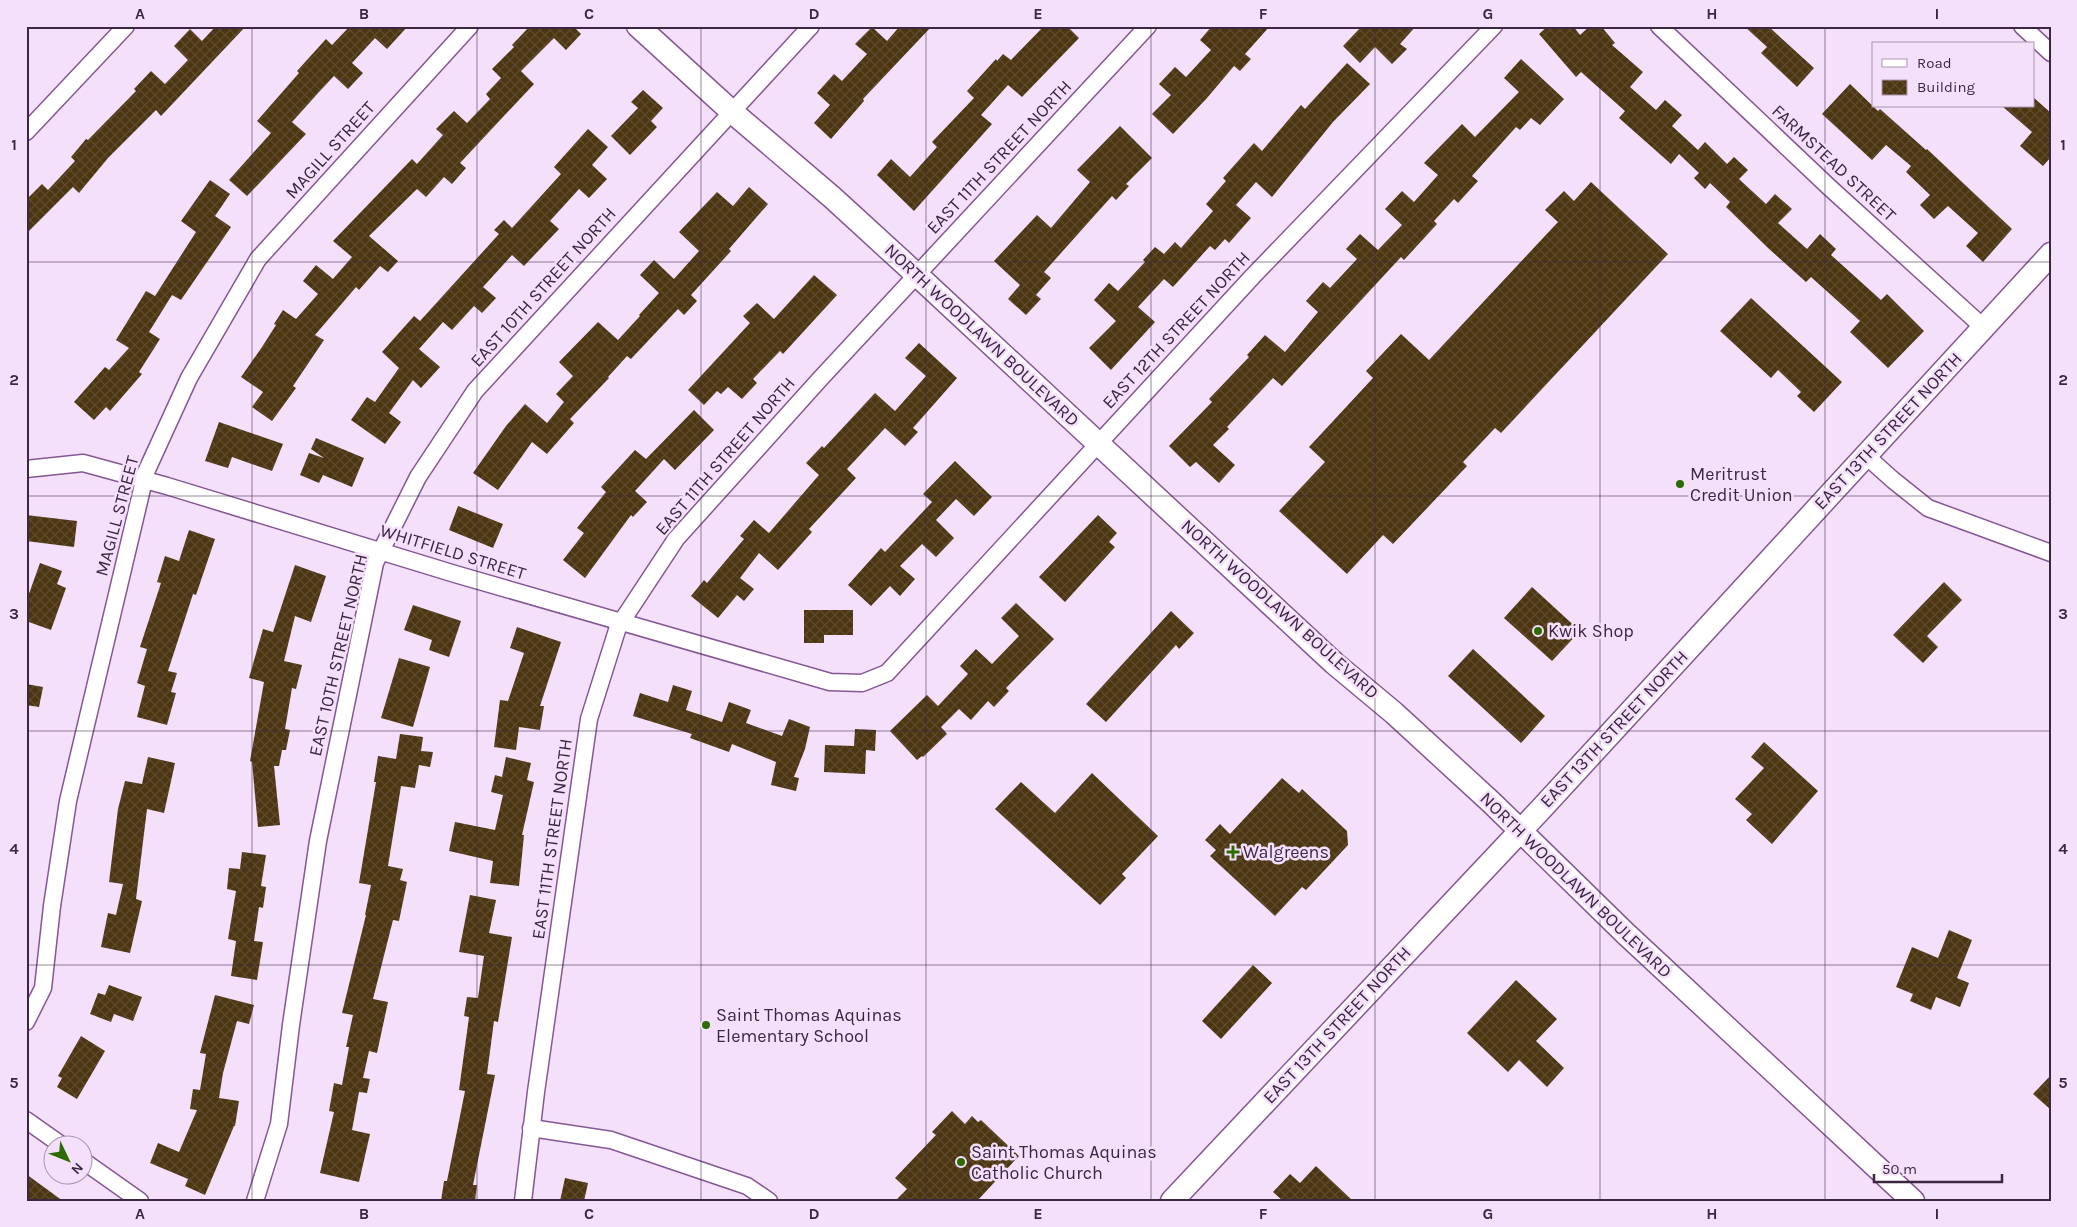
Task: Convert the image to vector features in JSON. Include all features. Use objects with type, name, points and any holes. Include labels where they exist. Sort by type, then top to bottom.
[{"type":"main road","name":"NORTH WOODLAWN BOULEVARD","points":[[638,26],[917,275],[1334,663],[1394,713],[1520,830],[1625,933],[1913,1201]]},
{"type":"main road","name":"EAST 13TH STREET NORTH","points":[[1172,1201],[1520,830],[2051,254]]},
{"type":"street","points":[[26,132],[126,26]]},
{"type":"street","name":"MAGILL STREET","points":[[26,1022],[44,988],[52,906],[68,802],[144,479],[189,378],[258,259],[470,26]]},
{"type":"street","name":"EAST 10TH STREET NORTH","points":[[255,1201],[280,1124],[290,1025],[318,841],[375,563],[418,477],[475,391],[811,26]]},
{"type":"street","name":"EAST 11TH STREET NORTH","points":[[523,1201],[531,1128],[589,719],[621,623],[676,539],[1148,26]]},
{"type":"street","name":"EAST 12TH STREET NORTH","points":[[867,682],[887,673],[1253,276],[1494,26]]},
{"type":"street","name":"FARMSTEAD STREET","points":[[1659,26],[1822,180],[1983,327]]},
{"type":"street","points":[[2022,26],[2051,53]]},
{"type":"street","points":[[1865,455],[1928,508],[2051,553]]},
{"type":"street","name":"WHITFIELD STREET","points":[[26,469],[84,463],[144,479],[621,623],[830,682],[862,684],[867,682]]},
{"type":"street","points":[[26,1120],[46,1134]]},
{"type":"street","points":[[531,1128],[611,1140],[747,1186],[769,1201]]},
{"type":"street","points":[[92,1167],[140,1201]]},
{"type":"building","points":[[216,26],[246,26],[161,116],[156,110],[108,158],[79,193],[73,187],[26,234],[26,200],[42,184],[48,190],[75,161],[71,157],[86,139],[88,140],[136,91],[134,89],[151,71],[165,84],[188,60],[174,46],[190,29],[202,41]]},
{"type":"building","points":[[350,26],[408,26],[387,49],[375,38],[352,63],[363,73],[348,89],[334,76],[292,122],[306,134],[247,196],[229,180],[271,133],[257,121],[299,73],[297,71],[326,39],[332,45]]},
{"type":"building","points":[[530,26],[573,26],[581,34],[566,50],[554,38],[521,71],[534,84],[460,163],[466,168],[452,184],[444,177],[426,197],[417,189],[369,236],[398,261],[388,272],[380,266],[359,290],[356,287],[315,335],[324,340],[293,386],[296,388],[272,421],[252,407],[263,392],[241,377],[276,325],[274,324],[283,310],[296,319],[318,294],[303,281],[316,265],[333,279],[352,257],[333,241],[412,159],[417,164],[443,135],[436,129],[454,111],[467,123],[490,99],[486,94],[501,78],[492,69],[514,47],[512,45]]},
{"type":"building","points":[[900,26],[932,26],[863,99],[864,101],[831,139],[814,123],[830,105],[817,93],[834,74],[842,81],[867,54],[855,44],[872,27],[887,41]]},
{"type":"building","points":[[1044,26],[1067,26],[1079,38],[1022,97],[1008,85],[981,115],[992,124],[914,211],[877,175],[891,159],[910,177],[937,147],[932,142],[974,98],[967,91],[996,59],[997,61],[1003,54],[1011,60]]},
{"type":"building","points":[[1212,26],[1270,26],[1245,54],[1251,59],[1240,71],[1234,66],[1173,134],[1152,114],[1171,95],[1159,84],[1175,67],[1186,77],[1211,50],[1200,40]]},
{"type":"building","points":[[1362,26],[1416,26],[1400,44],[1407,49],[1392,64],[1375,47],[1360,63],[1343,46]]},
{"type":"building","points":[[1548,26],[1573,26],[1580,35],[1590,26],[1601,26],[1615,43],[1612,45],[1643,72],[1630,87],[1656,110],[1665,100],[1682,115],[1672,126],[1698,150],[1705,142],[1727,164],[1734,157],[1748,170],[1739,179],[1766,204],[1775,194],[1792,209],[1778,223],[1807,249],[1820,234],[1836,249],[1831,255],[1881,300],[1887,294],[1924,331],[1888,368],[1850,332],[1860,321],[1811,277],[1806,282],[1768,248],[1726,207],[1730,202],[1710,183],[1705,189],[1694,178],[1699,173],[1679,154],[1671,164],[1619,118],[1625,111],[1581,72],[1576,77],[1539,34]]},
{"type":"building","points":[[1744,26],[1768,26],[1814,68],[1797,87],[1761,53],[1767,47]]},
{"type":"building","points":[[1521,59],[1564,99],[1540,125],[1531,118],[1520,130],[1516,127],[1472,176],[1478,181],[1458,203],[1454,199],[1434,221],[1437,224],[1404,260],[1401,257],[1282,386],[1273,378],[1227,427],[1229,429],[1213,445],[1235,465],[1219,483],[1196,462],[1190,467],[1169,446],[1212,402],[1209,399],[1249,357],[1247,355],[1265,335],[1285,352],[1318,312],[1306,301],[1323,282],[1330,288],[1357,259],[1346,249],[1360,234],[1378,250],[1402,225],[1385,209],[1402,191],[1414,202],[1438,175],[1424,163],[1462,124],[1475,137],[1519,92],[1504,78]]},
{"type":"building","points":[[1347,63],[1370,84],[1333,122],[1272,197],[1256,182],[1236,205],[1251,218],[1229,243],[1225,239],[1215,250],[1210,246],[1173,287],[1164,279],[1138,307],[1155,322],[1111,370],[1089,348],[1116,321],[1094,300],[1109,283],[1118,291],[1145,262],[1143,260],[1155,247],[1164,254],[1175,242],[1181,248],[1213,211],[1206,204],[1226,181],[1223,178],[1254,143],[1262,151],[1301,105],[1305,109]]},
{"type":"building","points":[[1850,84],[1872,105],[1872,108],[1878,111],[1880,109],[1927,149],[2012,229],[1983,262],[1966,246],[1978,233],[1948,206],[1934,219],[1920,205],[1930,195],[1906,172],[1911,166],[1886,145],[1872,160],[1822,114]]},
{"type":"building","points":[[643,90],[663,108],[651,121],[657,127],[630,155],[611,136],[638,108],[631,102]]},
{"type":"building","points":[[2034,98],[2051,113],[2051,157],[2043,166],[2020,146],[2032,132],[2004,108],[2034,108]]},
{"type":"building","points":[[1120,126],[1152,158],[1126,184],[1129,186],[1116,200],[1112,196],[1044,272],[1051,278],[1036,295],[1041,299],[1026,315],[1008,299],[1020,285],[994,261],[1037,215],[1051,228],[1090,182],[1077,170]]},
{"type":"building","points":[[588,129],[608,147],[592,165],[607,179],[589,198],[579,189],[550,221],[559,229],[524,266],[512,255],[483,287],[496,298],[482,313],[474,306],[452,330],[443,322],[419,349],[440,367],[421,388],[413,380],[389,413],[401,422],[385,444],[351,420],[367,397],[375,402],[399,368],[382,352],[414,316],[420,321],[499,234],[494,230],[504,220],[512,228],[561,174],[554,167]]},
{"type":"building","points":[[210,180],[230,194],[215,216],[231,227],[181,300],[172,295],[149,332],[160,339],[139,372],[142,374],[110,411],[106,407],[94,420],[74,402],[105,367],[109,370],[129,348],[116,340],[146,291],[155,296],[196,232],[181,221]]},
{"type":"building","points":[[1591,182],[1668,254],[1501,433],[1495,428],[1463,462],[1467,466],[1393,544],[1383,535],[1347,574],[1279,511],[1325,462],[1309,447],[1373,378],[1366,371],[1401,334],[1429,360],[1558,222],[1545,210],[1564,191],[1574,201]]},
{"type":"building","points":[[749,187],[768,204],[729,249],[731,251],[691,295],[697,301],[684,315],[678,309],[631,359],[627,356],[570,419],[574,423],[547,454],[532,442],[498,490],[473,473],[506,426],[525,404],[547,423],[564,402],[556,394],[573,376],[559,362],[598,322],[618,340],[640,316],[659,293],[640,275],[654,260],[674,279],[699,251],[679,232],[717,192],[733,206]]},
{"type":"building","points":[[814,275],[837,295],[783,354],[780,351],[753,379],[757,383],[742,399],[728,387],[721,394],[717,391],[704,405],[688,390],[750,323],[743,316],[757,303],[774,319]]},
{"type":"building","points":[[1751,298],[1842,382],[1814,412],[1797,396],[1801,392],[1778,370],[1771,378],[1720,331]]},
{"type":"building","points":[[919,343],[957,378],[913,428],[918,432],[905,446],[885,428],[847,469],[856,478],[809,529],[812,532],[778,570],[759,553],[740,578],[754,589],[744,601],[737,595],[718,618],[691,596],[704,580],[707,583],[744,539],[740,536],[754,520],[769,533],[819,475],[806,463],[822,446],[824,448],[875,393],[895,411],[926,376],[905,358]]},
{"type":"building","points":[[694,410],[714,430],[675,470],[664,459],[635,491],[647,502],[633,517],[631,515],[585,578],[563,560],[584,533],[577,528],[606,492],[601,487],[635,450],[646,459]]},
{"type":"building","points":[[219,422],[283,444],[272,471],[232,457],[228,468],[205,461]]},
{"type":"building","points":[[316,438],[364,458],[352,487],[323,475],[319,483],[300,475],[309,453],[324,458],[311,449]]},
{"type":"building","points":[[955,461],[992,497],[974,516],[956,499],[936,520],[954,538],[936,557],[922,544],[900,566],[915,579],[900,596],[890,586],[871,606],[848,585],[881,548],[885,552],[932,502],[923,494]]},
{"type":"building","points":[[458,506],[503,524],[493,548],[449,530]]},
{"type":"building","points":[[26,515],[77,521],[74,547],[26,541]]},
{"type":"building","points":[[1098,515],[1117,533],[1109,542],[1115,547],[1065,602],[1039,577]]},
{"type":"building","points":[[189,530],[215,539],[196,595],[193,594],[168,671],[177,673],[171,692],[176,693],[167,725],[137,717],[145,686],[137,683],[147,649],[140,647],[161,583],[157,582],[165,556],[179,561]]},
{"type":"building","points":[[40,563],[62,571],[57,584],[66,588],[51,630],[26,621],[26,602]]},
{"type":"building","points":[[295,565],[326,576],[311,622],[295,616],[284,661],[302,665],[296,689],[292,688],[285,729],[290,730],[286,750],[282,750],[279,766],[274,766],[280,825],[258,827],[252,762],[250,761],[264,682],[249,678],[263,629],[273,632]]},
{"type":"building","points":[[1944,582],[1962,600],[1927,636],[1938,647],[1923,663],[1893,635]]},
{"type":"building","points":[[1532,587],[1580,631],[1552,661],[1504,618]]},
{"type":"building","points":[[1016,603],[1054,639],[1006,688],[1009,691],[994,707],[988,701],[971,720],[959,709],[941,727],[947,734],[923,757],[917,760],[890,731],[927,695],[938,706],[968,674],[960,666],[976,649],[992,664],[1019,636],[1001,618]]},
{"type":"building","points":[[413,605],[461,621],[449,657],[429,650],[432,640],[404,630]]},
{"type":"building","points":[[804,610],[853,610],[853,635],[824,635],[824,643],[804,643]]},
{"type":"building","points":[[1171,611],[1194,633],[1179,649],[1176,645],[1106,722],[1086,704]]},
{"type":"building","points":[[517,627],[561,642],[540,706],[544,706],[540,730],[519,727],[516,750],[494,747],[500,700],[508,701],[524,653],[510,648]]},
{"type":"building","points":[[1473,649],[1545,716],[1521,743],[1448,676]]},
{"type":"building","points":[[399,658],[430,667],[413,727],[381,718]]},
{"type":"building","points":[[26,684],[43,687],[39,707],[26,705]]},
{"type":"building","points":[[673,685],[692,691],[686,710],[722,722],[729,702],[751,710],[746,723],[782,736],[789,719],[810,727],[805,749],[794,777],[799,778],[796,791],[771,785],[776,762],[732,744],[729,752],[690,738],[692,734],[633,716],[640,693],[668,702]]},
{"type":"building","points":[[855,729],[876,730],[875,751],[866,750],[865,774],[824,772],[825,745],[854,746]]},
{"type":"building","points":[[400,734],[423,737],[421,751],[433,752],[430,767],[419,765],[415,788],[401,786],[388,866],[403,869],[400,880],[407,882],[399,921],[393,920],[373,999],[388,1002],[377,1053],[369,1051],[363,1078],[370,1079],[367,1093],[359,1092],[352,1130],[370,1134],[359,1182],[320,1173],[334,1112],[329,1111],[334,1083],[342,1085],[349,1047],[346,1047],[353,1015],[342,1013],[366,915],[371,885],[359,883],[376,782],[374,782],[378,756],[396,759]]},
{"type":"building","points":[[1764,742],[1818,791],[1772,844],[1746,820],[1752,814],[1735,799],[1764,768],[1751,757]]},
{"type":"building","points":[[148,757],[175,763],[164,813],[147,809],[136,899],[142,901],[130,953],[101,947],[108,913],[116,915],[123,884],[109,882],[118,809],[125,781],[142,784]]},
{"type":"building","points":[[506,757],[531,763],[527,780],[534,782],[522,835],[524,835],[519,886],[490,883],[493,861],[449,851],[455,822],[495,830],[503,795],[491,792],[495,775],[502,777]]},
{"type":"building","points":[[1092,773],[1158,836],[1122,874],[1126,878],[1100,905],[995,809],[1021,782],[1055,813]]},
{"type":"building","name":"Walgreens","points":[[1282,778],[1299,793],[1302,789],[1347,831],[1348,845],[1306,890],[1302,887],[1275,916],[1210,856],[1216,850],[1205,840],[1220,824],[1230,834]]},
{"type":"building","points":[[242,852],[266,855],[261,886],[266,887],[263,908],[259,907],[254,941],[263,942],[257,980],[231,976],[236,941],[228,939],[236,891],[227,889],[229,868],[240,869]]},
{"type":"building","points":[[470,895],[496,900],[489,933],[512,937],[498,1022],[494,1021],[487,1074],[495,1075],[473,1185],[477,1185],[475,1201],[441,1201],[444,1181],[447,1181],[465,1091],[459,1090],[469,1017],[464,1016],[467,997],[478,998],[484,956],[459,952]]},
{"type":"building","points":[[1949,930],[1972,940],[1957,978],[1969,983],[1960,1007],[1936,997],[1931,1010],[1910,1001],[1913,994],[1896,987],[1912,947],[1938,958]]},
{"type":"building","points":[[1253,965],[1272,983],[1221,1039],[1202,1021]]},
{"type":"building","points":[[1516,980],[1557,1019],[1536,1041],[1564,1068],[1547,1087],[1519,1060],[1508,1072],[1467,1033]]},
{"type":"building","points":[[109,985],[142,997],[133,1021],[114,1014],[111,1022],[90,1014],[98,993],[105,995]]},
{"type":"building","points":[[215,995],[254,1005],[249,1024],[237,1021],[223,1073],[219,1098],[239,1101],[235,1126],[205,1195],[185,1186],[188,1179],[150,1163],[158,1143],[179,1152],[197,1110],[190,1109],[193,1089],[200,1090],[206,1054],[200,1053]]},
{"type":"building","points":[[81,1036],[105,1051],[77,1099],[57,1087],[62,1078],[58,1076]]},
{"type":"building","points":[[2051,1075],[2051,1110],[2033,1094]]},
{"type":"building","name":"Saint Thomas Aquinas Catholic Church","points":[[952,1111],[965,1124],[972,1116],[978,1122],[981,1120],[1019,1156],[977,1201],[895,1201],[907,1189],[895,1178],[936,1135],[932,1132]]},
{"type":"building","points":[[1316,1166],[1353,1201],[1283,1201],[1273,1192],[1290,1174],[1300,1183]]},
{"type":"building","points":[[26,1174],[63,1201],[26,1201]]},
{"type":"building","points":[[565,1178],[588,1183],[584,1201],[560,1201]]},
{"type":"place","name":"Meritrust Credit Union","points":[[1680,484]]},
{"type":"place","name":"Kwik Shop","points":[[1538,631]]},
{"type":"place","name":"Walgreens","points":[[1233,852]]},
{"type":"place","name":"Saint Thomas Aquinas Elementary School","points":[[706,1025]]},
{"type":"place","name":"Saint Thomas Aquinas Catholic Church","points":[[961,1162]]}]
